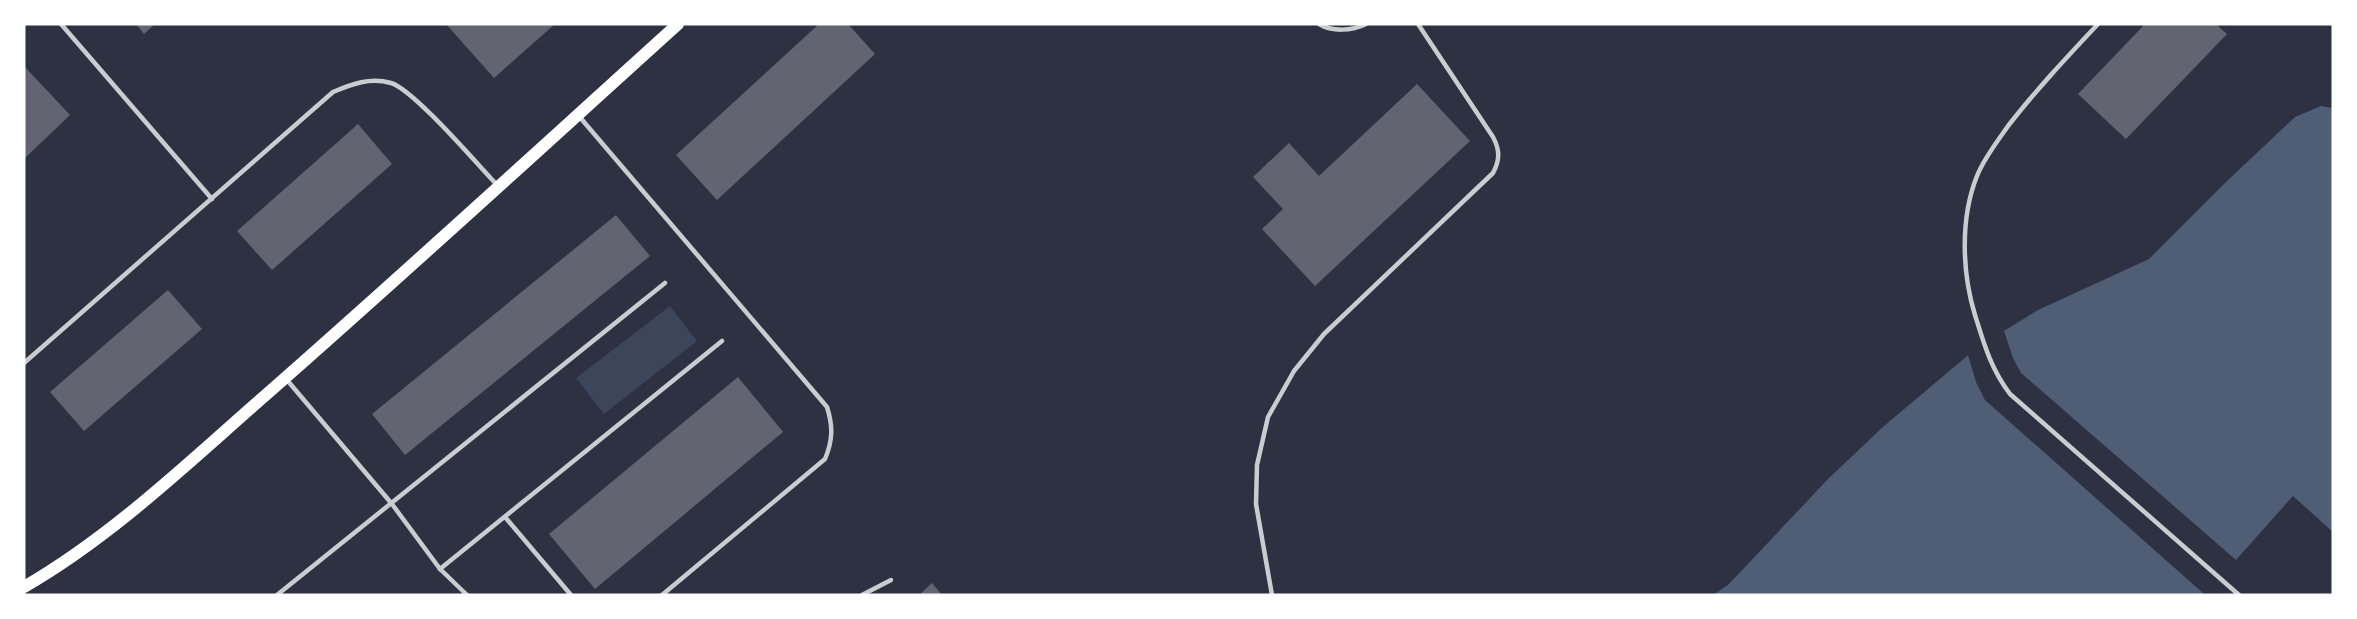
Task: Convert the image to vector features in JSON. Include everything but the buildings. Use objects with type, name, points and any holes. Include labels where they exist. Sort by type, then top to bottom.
[{"type":"main road","points":[[24,587],[74,555],[118,522],[285,378],[678,24]]},
{"type":"lane","points":[[61,24],[212,199]]},
{"type":"lane","points":[[1319,24],[1326,28],[1344,30],[1366,24]]},
{"type":"lane","points":[[1272,595],[1256,504],[1257,465],[1268,417],[1294,371],[1324,334],[1492,173],[1498,162],[1499,148],[1493,137],[1419,24]]},
{"type":"lane","points":[[2098,24],[2034,91],[1991,150],[1977,176],[1966,218],[1965,240],[1968,284],[1973,307],[1990,362],[1997,377],[2010,394],[2239,595]]},
{"type":"lane","points":[[24,363],[333,92],[360,80],[392,83],[416,99],[499,187]]},
{"type":"lane","points":[[578,115],[827,407],[832,423],[831,444],[825,459],[662,595]]},
{"type":"lane","points":[[277,595],[665,283]]},
{"type":"lane","points":[[440,569],[722,341]]},
{"type":"lane","points":[[285,378],[392,504],[440,569],[467,595]]},
{"type":"lane","points":[[504,517],[571,595]]},
{"type":"lane","points":[[862,595],[891,580]]},
{"type":"shaded area","points":[[2321,106],[2333,108],[2333,595],[1713,595],[1728,585],[1828,479],[1884,426],[1979,346],[2038,310],[2149,259],[2295,117]]},
{"type":"shaded area","points":[[670,306],[697,341],[604,414],[576,378]]},
{"type":"pier","points":[[2003,328],[2013,358],[2021,373],[2236,560],[2293,496],[2333,532],[2333,595],[2202,595],[2203,593],[1985,400],[1976,382],[1967,352]]}]
